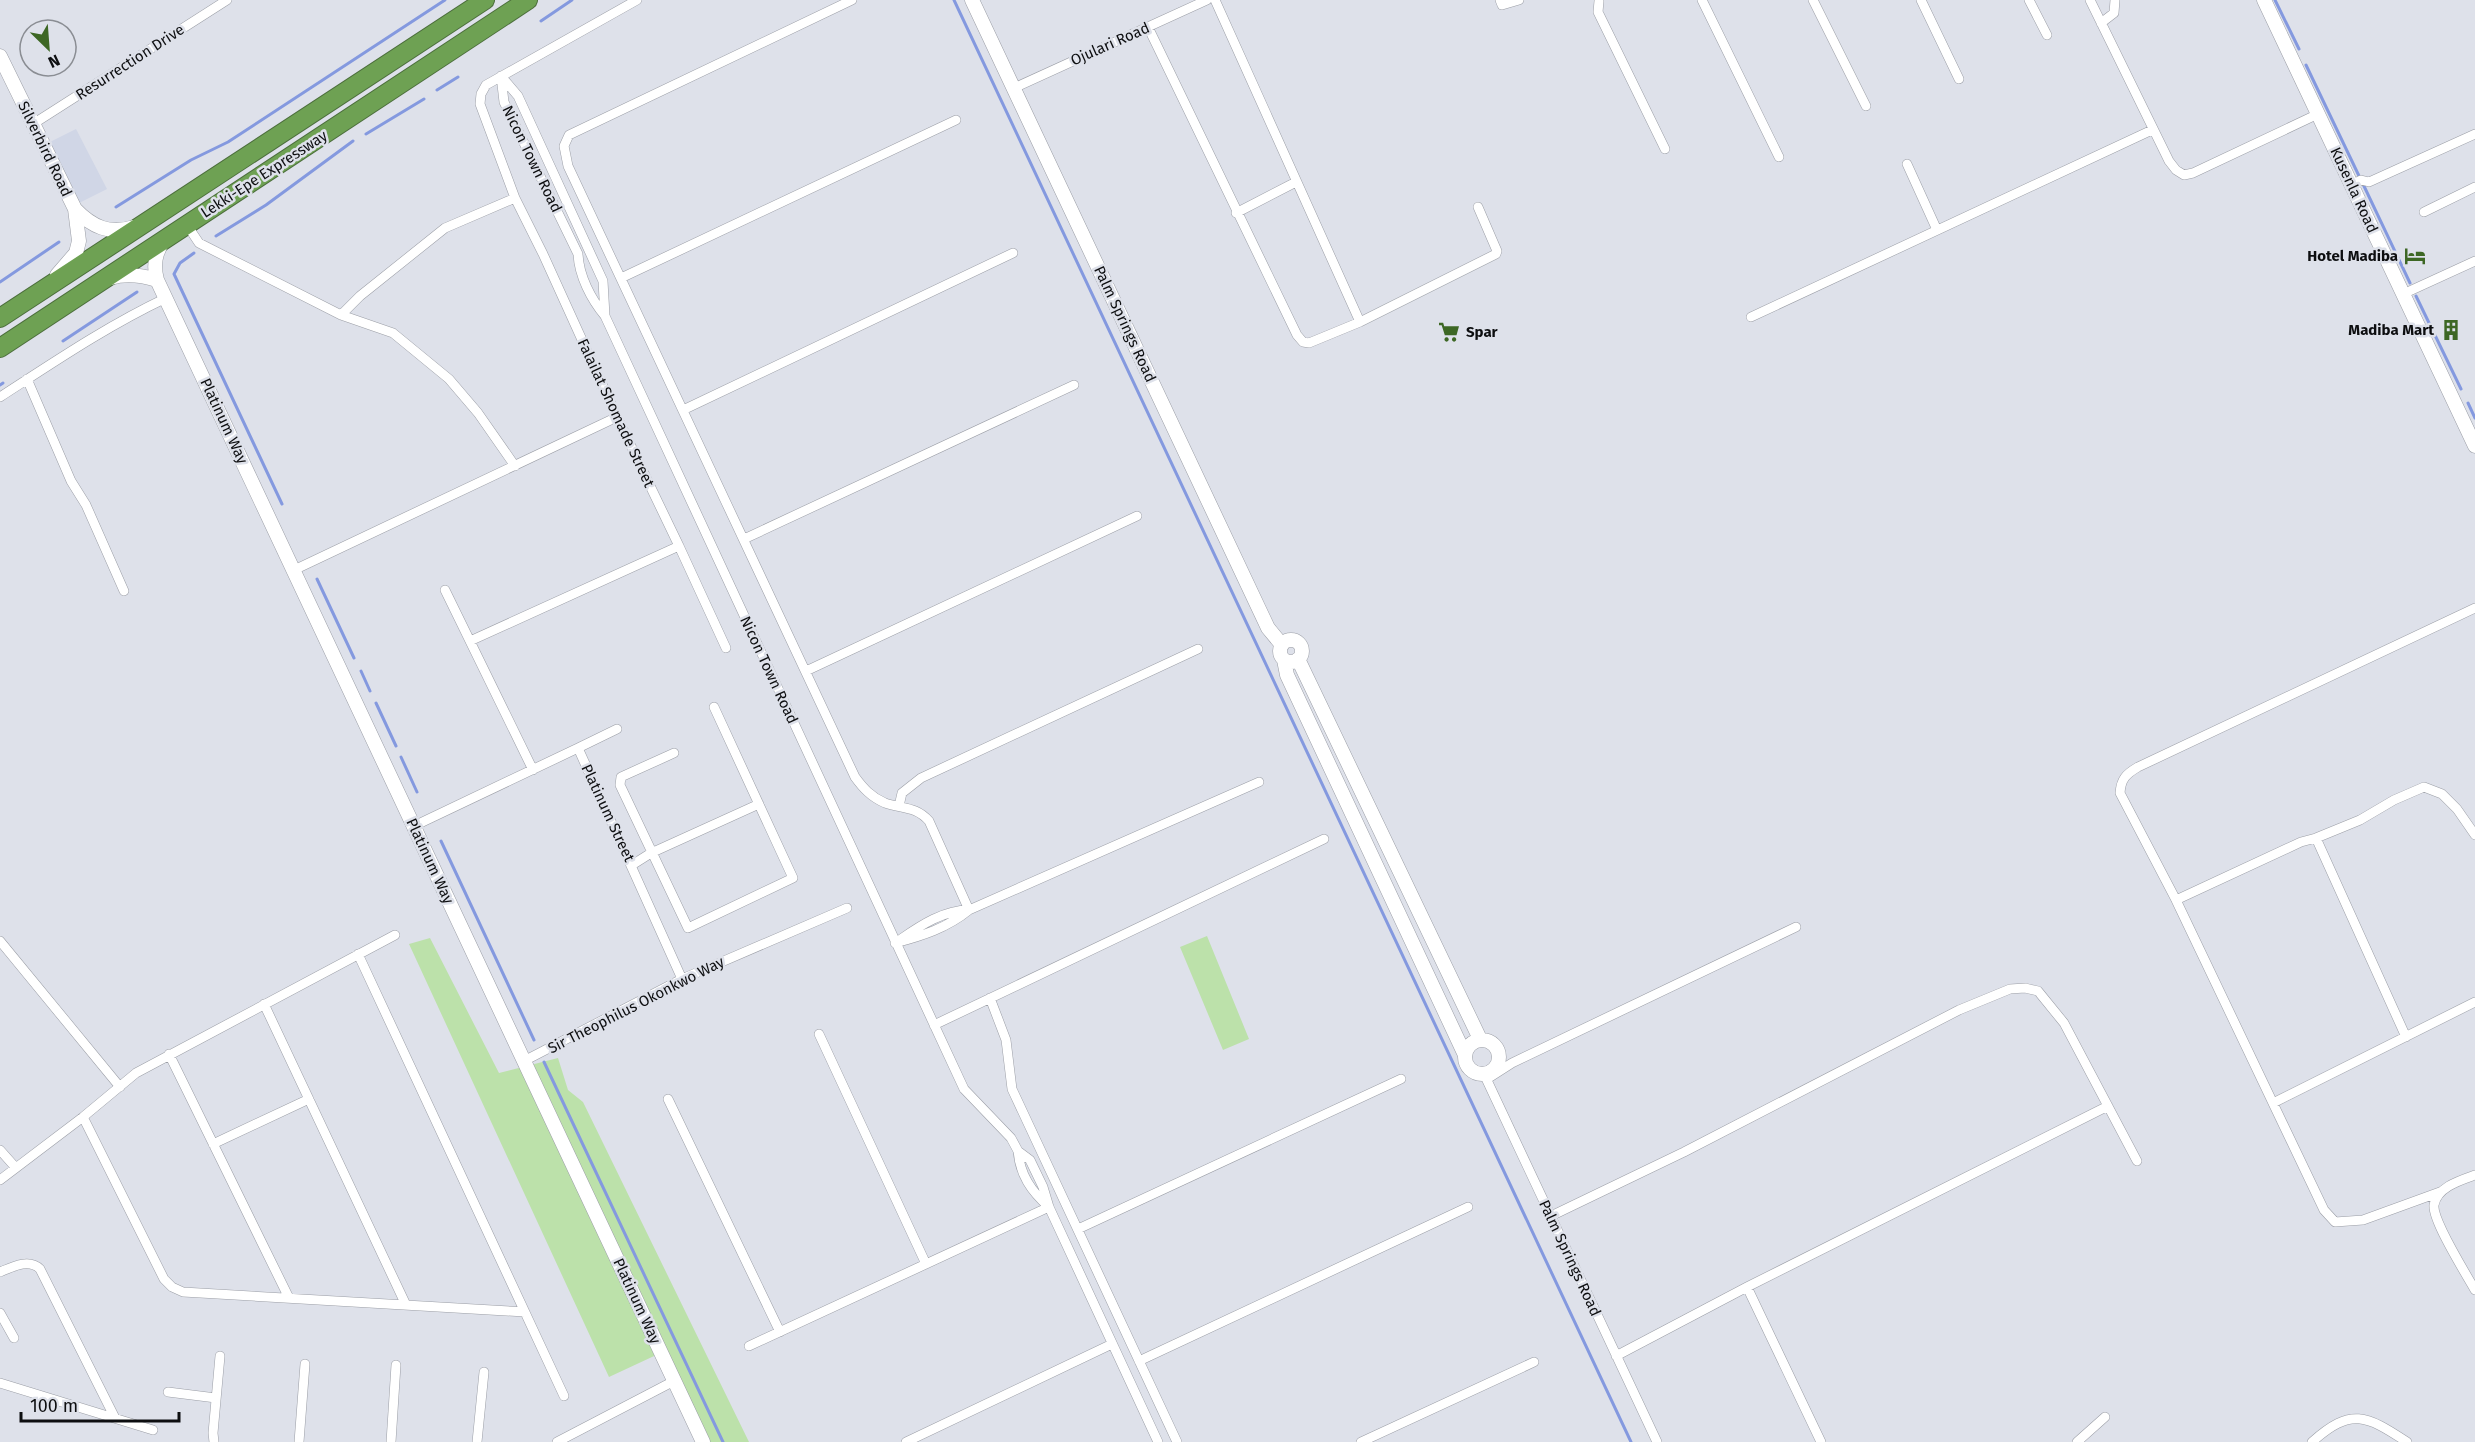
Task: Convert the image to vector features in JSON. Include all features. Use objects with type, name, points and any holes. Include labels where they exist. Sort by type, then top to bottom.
[{"type":"highway","name":"Lekki-Epe Expressway","points":[[0,318],[485,0]]},
{"type":"highway","name":"Lekki-Epe Expressway","points":[[0,348],[528,0]]},
{"type":"street","name":"Resurrection Drive","points":[[33,124],[227,0]]},
{"type":"street","name":"Falailat Shomade Street","points":[[637,0],[486,85],[481,94],[480,104],[514,198],[543,254],[726,648]]},
{"type":"street","points":[[852,0],[569,135],[564,146],[568,166],[855,777],[868,792],[886,803],[922,813],[929,821],[969,910]]},
{"type":"street","name":"Palm Springs Road","points":[[972,0],[1268,627],[1282,645]]},
{"type":"street","name":"Ojulari Road","points":[[1014,88],[1207,0]]},
{"type":"street","points":[[1215,0],[1360,322]]},
{"type":"street","points":[[1500,0],[1502,5],[1519,0]]},
{"type":"street","points":[[1599,0],[1598,12],[1665,149]]},
{"type":"street","points":[[1702,0],[1779,157]]},
{"type":"street","points":[[1813,0],[1866,106]]},
{"type":"street","points":[[1921,0],[1959,79]]},
{"type":"street","points":[[2029,0],[2047,35]]},
{"type":"street","points":[[2090,0],[2169,161],[2176,170],[2184,175],[2193,174],[2318,114]]},
{"type":"street","points":[[2101,23],[2114,13],[2115,0]]},
{"type":"street","name":"Kusenla Road","points":[[2264,0],[2403,294],[2470,425],[2475,446]]},
{"type":"street","points":[[1148,27],[1236,213],[1297,336],[1303,342],[1310,343],[1360,322],[1496,254],[1478,207]]},
{"type":"street","name":"Silverbird Road","points":[[1,64],[75,209]]},
{"type":"street","name":"Nicon Town Road","points":[[501,76],[518,96],[603,281],[605,316]]},
{"type":"street","name":"Nicon Town Road","points":[[501,76],[504,102],[578,254],[579,267],[588,288],[605,316],[964,1089],[1011,1138],[1018,1150],[1030,1160],[1043,1187],[1048,1207],[1158,1442]]},
{"type":"street","points":[[621,278],[956,120]]},
{"type":"street","points":[[1750,317],[2152,129]]},
{"type":"street","points":[[2351,184],[2361,180],[2369,182],[2475,134]]},
{"type":"street","points":[[1907,164],[1937,230]]},
{"type":"street","points":[[1236,213],[1296,182]]},
{"type":"street","points":[[2424,212],[2475,187]]},
{"type":"street","points":[[341,315],[360,296],[446,228],[514,198]]},
{"type":"street","points":[[75,209],[88,222],[104,230],[123,231],[147,222]]},
{"type":"street","points":[[38,292],[76,253],[79,241],[75,209]]},
{"type":"street","points":[[187,225],[200,243],[341,315],[393,333],[449,380],[478,412],[515,466]]},
{"type":"street","name":"Platinum Way","points":[[164,240],[158,248],[155,260],[157,280],[703,1442]]},
{"type":"street","points":[[578,254],[588,250]]},
{"type":"street","points":[[683,410],[1013,253]]},
{"type":"street","points":[[2403,294],[2475,261]]},
{"type":"street","points":[[104,280],[121,274],[157,280]]},
{"type":"street","points":[[588,288],[603,281]]},
{"type":"street","points":[[0,397],[127,316],[166,298]]},
{"type":"street","points":[[27,379],[71,481],[86,505],[124,591]]},
{"type":"street","points":[[744,539],[1074,385]]},
{"type":"street","points":[[294,570],[617,417]]},
{"type":"street","points":[[806,671],[1137,516]]},
{"type":"street","points":[[471,641],[679,546]]},
{"type":"street","points":[[445,590],[533,770]]},
{"type":"street","points":[[2475,608],[2127,773],[2121,782],[2120,793],[2176,900],[2324,1210],[2336,1222],[2363,1220],[2440,1192],[2475,1175]]},
{"type":"street","points":[[1480,1040],[1291,659],[1280,653],[1282,645],[1292,641],[1299,644],[1302,651],[1291,659],[1287,675],[1466,1061],[1473,1071],[1485,1076],[1796,927]]},
{"type":"street","points":[[899,806],[902,793],[921,778],[1198,649]]},
{"type":"street","points":[[674,753],[621,777],[620,785],[688,928],[794,878],[714,707]]},
{"type":"street","points":[[578,748],[617,729]]},
{"type":"street","name":"Platinum Street","points":[[414,826],[578,748],[682,979]]},
{"type":"street","points":[[895,943],[919,927],[954,910],[969,910],[1259,782]]},
{"type":"street","points":[[2176,900],[2301,842],[2360,820],[2394,800],[2424,787],[2442,794],[2457,809],[2475,835]]},
{"type":"street","points":[[632,865],[651,853],[759,804]]},
{"type":"street","points":[[2316,838],[2406,1037]]},
{"type":"street","points":[[934,1025],[1324,840]]},
{"type":"street","name":"Sir Theophilus Okonkwo Way","points":[[524,1061],[682,979],[847,908]]},
{"type":"street","points":[[0,1180],[83,1117],[136,1073],[395,935]]},
{"type":"street","points":[[0,941],[120,1087]]},
{"type":"street","points":[[358,954],[564,1395]]},
{"type":"street","points":[[1551,1216],[1694,1148],[1959,1010],[2010,989],[2025,988],[2037,992],[2064,1023],[2137,1161]]},
{"type":"street","points":[[990,998],[1006,1040],[1012,1089],[1177,1442]]},
{"type":"street","points":[[2273,1103],[2475,1002]]},
{"type":"street","points":[[264,1004],[406,1305]]},
{"type":"street","points":[[819,1034],[927,1264]]},
{"type":"street","points":[[1465,1055],[1470,1045],[1480,1040],[1491,1041],[1500,1054],[1494,1069],[1485,1076]]},
{"type":"street","points":[[169,1054],[288,1298]]},
{"type":"street","name":"Palm Springs Road","points":[[1485,1076],[1657,1442]]},
{"type":"street","points":[[1078,1229],[1401,1079]]},
{"type":"street","points":[[668,1098],[780,1332]]},
{"type":"street","points":[[213,1144],[309,1100]]},
{"type":"street","points":[[1616,1356],[1747,1287],[2108,1106]]},
{"type":"street","points":[[83,1117],[164,1279],[172,1287],[183,1292],[525,1312]]},
{"type":"street","points":[[0,1150],[16,1168]]},
{"type":"street","points":[[2440,1192],[2434,1205],[2437,1221],[2475,1290]]},
{"type":"street","points":[[749,1346],[1048,1207]]},
{"type":"street","points":[[1139,1361],[1468,1207]]},
{"type":"street","points":[[0,1272],[26,1263],[35,1264],[40,1269],[115,1419]]},
{"type":"street","points":[[1747,1287],[1821,1442]]},
{"type":"street","points":[[0,1313],[14,1338]]},
{"type":"street","points":[[906,1442],[1113,1344]]},
{"type":"street","points":[[214,1442],[220,1356]]},
{"type":"street","points":[[1361,1442],[1534,1362]]},
{"type":"street","points":[[299,1442],[305,1364]]},
{"type":"street","points":[[391,1442],[396,1365]]},
{"type":"street","points":[[477,1442],[484,1372]]},
{"type":"street","points":[[557,1442],[674,1381]]},
{"type":"street","points":[[0,1383],[153,1430]]},
{"type":"street","points":[[168,1392],[216,1398]]},
{"type":"street","points":[[2077,1442],[2105,1417]]},
{"type":"street","points":[[2312,1442],[2328,1427],[2343,1419],[2359,1417],[2407,1442]]},
{"type":"shaded area","points":[[76,129],[107,189],[77,204],[46,144]]},
{"type":"green space","points":[[1207,936],[1249,1039],[1223,1050],[1180,947]]},
{"type":"green space","points":[[430,938],[499,1073],[558,1058],[568,1090],[583,1102],[749,1442],[706,1442],[667,1350],[609,1377],[409,944]]},
{"type":"waterway","points":[[116,207],[191,160],[228,142],[445,0]]},
{"type":"waterway","points":[[541,21],[572,0]]},
{"type":"waterway","points":[[954,0],[1631,1442]]},
{"type":"waterway","points":[[2275,0],[2299,49]]},
{"type":"waterway","points":[[2306,65],[2360,178]]},
{"type":"waterway","points":[[437,90],[458,77]]},
{"type":"waterway","points":[[366,134],[424,99]]},
{"type":"waterway","points":[[216,236],[266,205],[353,141]]},
{"type":"waterway","points":[[2363,184],[2410,283]]},
{"type":"waterway","points":[[0,282],[59,242]]},
{"type":"waterway","points":[[194,253],[180,263],[174,274],[282,504]]},
{"type":"waterway","points":[[63,341],[137,292]]},
{"type":"waterway","points":[[2416,296],[2461,389]]},
{"type":"waterway","points":[[2468,403],[2475,418]]},
{"type":"waterway","points":[[317,579],[354,658]]},
{"type":"waterway","points":[[361,671],[370,691]]},
{"type":"waterway","points":[[376,703],[396,746]]},
{"type":"waterway","points":[[401,757],[417,792]]},
{"type":"waterway","points":[[441,841],[534,1040]]},
{"type":"waterway","points":[[544,1062],[723,1442]]},
{"type":"place","name":"Hotel Madiba","points":[[2415,256]]},
{"type":"place","name":"Madiba Mart","points":[[2451,330]]},
{"type":"place","name":"Spar","points":[[1449,332]]}]
